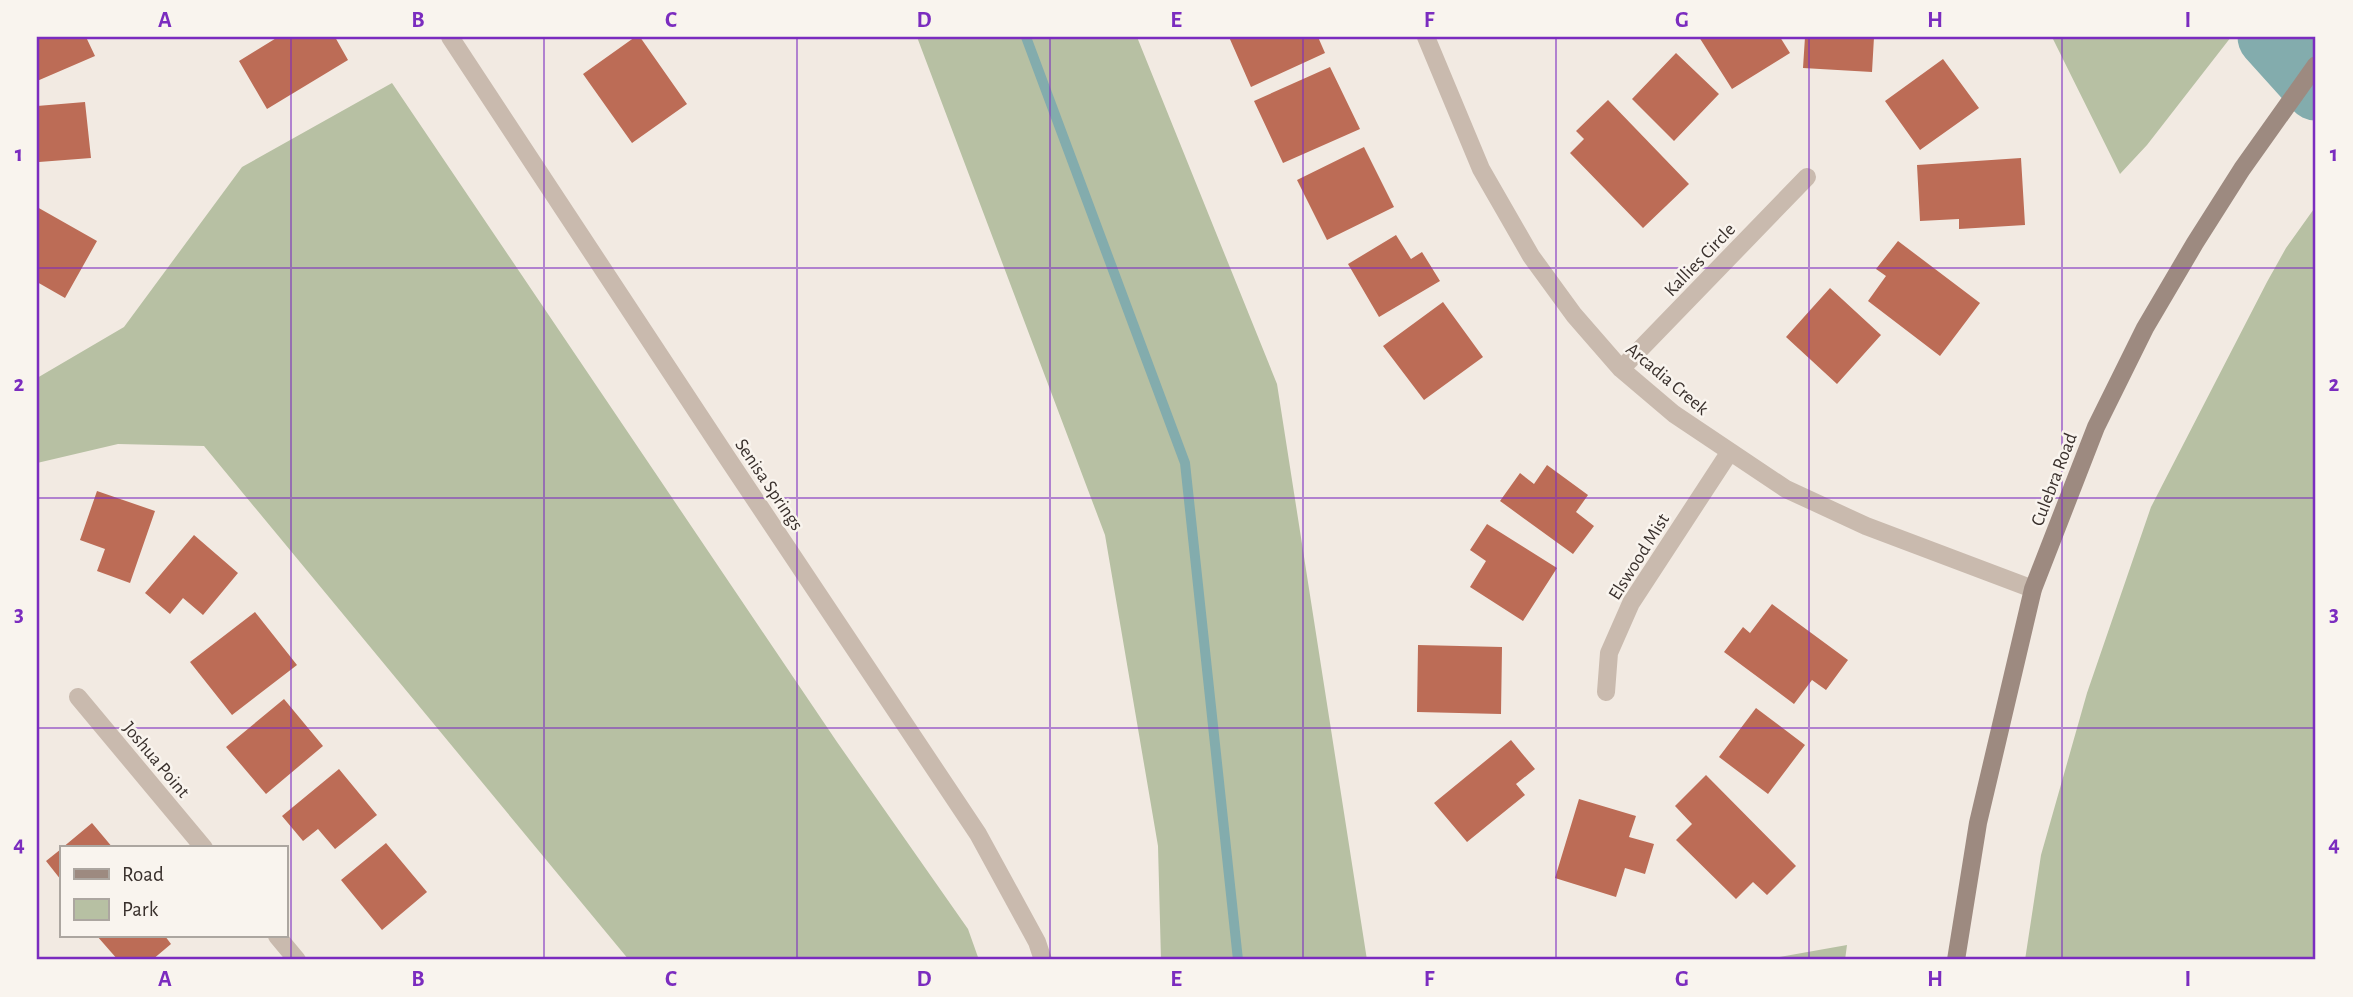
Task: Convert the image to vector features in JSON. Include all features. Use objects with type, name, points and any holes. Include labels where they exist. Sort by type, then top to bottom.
[{"type":"main road","name":"Culebra Road","points":[[1956,960],[1978,823],[2033,589],[2096,427],[2144,328],[2242,169],[2316,65]]},
{"type":"street","name":"Senisa Springs","points":[[450,37],[978,834],[1037,942],[1042,960]]},
{"type":"street","name":"Arcadia Creek","points":[[1426,37],[1481,169],[1531,256],[1574,315],[1621,369],[1674,414],[1786,489],[1867,526],[2033,589]]},
{"type":"street","name":"Kallies Circle","points":[[1621,369],[1807,177]]},
{"type":"street","name":"Elswood Mist","points":[[1606,692],[1609,653],[1631,603],[1729,453]]},
{"type":"street","name":"Joshua Point","points":[[78,697],[202,846]]},
{"type":"street","points":[[278,937],[297,960]]},
{"type":"green space","points":[[917,37],[1137,37],[1277,384],[1367,960],[1161,960],[1158,846],[1105,535]]},
{"type":"green space","points":[[2052,37],[2231,37],[2147,145],[2120,174]]},
{"type":"green space","points":[[392,83],[837,742],[968,929],[979,960],[629,960],[204,446],[118,444],[37,463],[37,378],[124,327],[242,167]]},
{"type":"green space","points":[[2316,206],[2316,960],[2025,960],[2041,855],[2087,693],[2151,507],[2267,282],[2286,248]]},
{"type":"green space","points":[[1847,945],[1845,960],[1763,960]]},
{"type":"building","points":[[37,37],[86,37],[95,56],[37,81]]},
{"type":"building","points":[[278,37],[335,37],[348,60],[267,109],[239,61]]},
{"type":"building","points":[[635,37],[640,37],[687,104],[632,143],[583,74]]},
{"type":"building","points":[[1229,37],[1318,37],[1325,53],[1251,87]]},
{"type":"building","points":[[1699,37],[1780,37],[1790,53],[1732,89]]},
{"type":"building","points":[[1805,37],[1874,37],[1872,72],[1803,68]]},
{"type":"building","points":[[1676,53],[1719,94],[1674,141],[1632,99]]},
{"type":"building","points":[[1943,59],[1979,108],[1920,150],[1885,101]]},
{"type":"building","points":[[1330,67],[1360,129],[1283,163],[1254,101]]},
{"type":"building","points":[[1608,100],[1689,184],[1643,228],[1570,153],[1584,139],[1576,131]]},
{"type":"building","points":[[85,102],[91,158],[39,162],[37,106]]},
{"type":"building","points":[[1364,147],[1394,207],[1327,240],[1297,180]]},
{"type":"building","points":[[2021,158],[2025,225],[1959,229],[1959,219],[1920,221],[1917,165]]},
{"type":"building","points":[[37,207],[97,241],[65,298],[37,282]]},
{"type":"building","points":[[1396,235],[1411,259],[1422,252],[1440,281],[1379,317],[1348,264]]},
{"type":"building","points":[[1898,241],[1980,303],[1940,356],[1868,301],[1886,276],[1876,269]]},
{"type":"building","points":[[1830,288],[1881,335],[1837,384],[1786,337]]},
{"type":"building","points":[[1443,302],[1483,357],[1424,400],[1383,346]]},
{"type":"building","points":[[1547,465],[1588,495],[1576,512],[1594,526],[1573,554],[1500,501],[1520,473],[1534,484]]},
{"type":"building","points":[[97,491],[155,511],[130,583],[97,571],[105,549],[80,540]]},
{"type":"building","points":[[1487,524],[1557,568],[1523,621],[1470,587],[1486,561],[1470,550]]},
{"type":"building","points":[[194,535],[238,573],[203,615],[183,598],[170,614],[145,593]]},
{"type":"building","points":[[1772,604],[1848,660],[1826,690],[1812,680],[1794,704],[1724,652],[1743,627],[1750,633]]},
{"type":"building","points":[[255,612],[297,665],[232,715],[190,662]]},
{"type":"building","points":[[1418,645],[1502,647],[1501,714],[1417,712]]},
{"type":"building","points":[[284,699],[323,746],[266,794],[226,747]]},
{"type":"building","points":[[1756,708],[1805,745],[1768,794],[1719,757]]},
{"type":"building","points":[[1511,740],[1535,769],[1516,784],[1525,795],[1467,842],[1434,803]]},
{"type":"building","points":[[339,769],[377,815],[335,849],[318,829],[303,841],[282,816]]},
{"type":"building","points":[[1706,775],[1796,866],[1767,895],[1753,882],[1736,899],[1676,840],[1692,824],[1675,806]]},
{"type":"building","points":[[1579,799],[1636,816],[1629,837],[1654,844],[1645,874],[1625,868],[1616,897],[1555,878]]},
{"type":"building","points":[[92,823],[111,846],[64,846]]},
{"type":"building","points":[[386,843],[427,892],[382,930],[341,880]]},
{"type":"building","points":[[60,850],[60,879],[46,861]]},
{"type":"building","points":[[98,937],[166,937],[171,944],[152,960],[118,960]]},
{"type":"waterway","points":[[1026,37],[1185,463],[1238,960]]},
{"type":"waterway","points":[[2269,37],[2316,89]]}]
